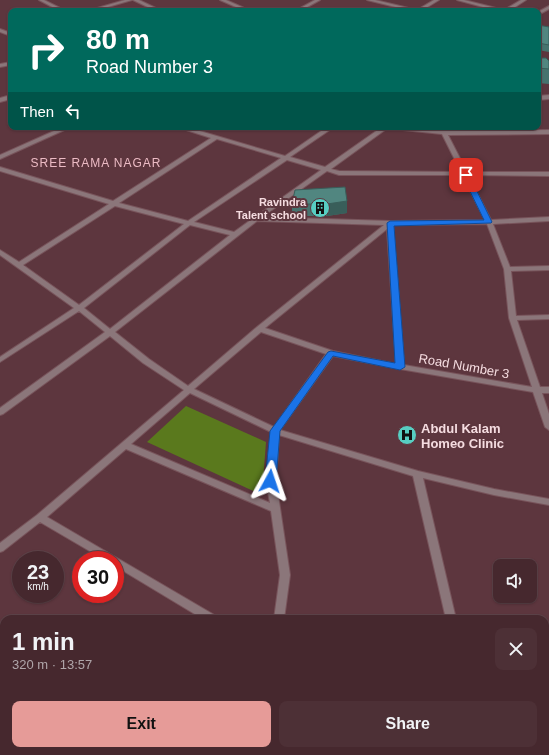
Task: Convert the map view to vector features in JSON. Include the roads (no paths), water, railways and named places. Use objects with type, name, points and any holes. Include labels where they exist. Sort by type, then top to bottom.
[{"type":"street","points":[[42,0],[58,8]]},
{"type":"street","points":[[102,8],[130,0]]},
{"type":"street","points":[[135,0],[153,8]]},
{"type":"street","points":[[222,0],[243,8]]},
{"type":"street","points":[[231,3],[240,0]]},
{"type":"street","points":[[302,8],[318,0]]},
{"type":"street","points":[[369,0],[405,8]]},
{"type":"street","points":[[423,8],[437,0]]},
{"type":"street","points":[[459,0],[490,8]]},
{"type":"street","points":[[472,4],[478,0]]},
{"type":"street","points":[[511,8],[524,0]]},
{"type":"street","points":[[0,157],[61,130]]},
{"type":"street","points":[[190,130],[339,174],[549,174]]},
{"type":"street","points":[[2,356],[79,308],[189,223],[324,130]]},
{"type":"street","points":[[0,412],[109,333],[255,219],[326,171],[382,130]]},
{"type":"street","points":[[549,132],[443,130],[489,222],[507,269],[513,318],[549,427]]},
{"type":"street","points":[[19,265],[215,138]]},
{"type":"street","points":[[0,169],[115,204],[236,235]]},
{"type":"street","points":[[255,219],[390,223],[489,222],[549,218]]},
{"type":"street","points":[[0,548],[40,517],[260,329],[390,223]]},
{"type":"street","points":[[390,223],[400,367]]},
{"type":"street","points":[[0,252],[79,308],[146,361],[189,390],[275,431],[417,474],[494,492],[549,502]]},
{"type":"street","points":[[507,269],[549,268]]},
{"type":"street","points":[[513,318],[549,317]]},
{"type":"street","name":"Road Number 3","points":[[260,329],[331,353],[400,367],[536,390],[549,390]]},
{"type":"street","points":[[279,615],[284,575],[270,481],[275,431],[331,353]]},
{"type":"street","points":[[125,445],[274,509]]},
{"type":"street","points":[[417,474],[449,615]]},
{"type":"street","points":[[40,517],[97,551]]},
{"type":"street","points":[[124,567],[205,615]]},
{"type":"place","name":"Ravindra Talent school","points":[[320,208]]},
{"type":"place","name":"Abdul Kalam Homeo Clinic","points":[[407,435]]},
{"type":"district","name":"SREE RAMA NAGAR","points":[[96,163]]}]
